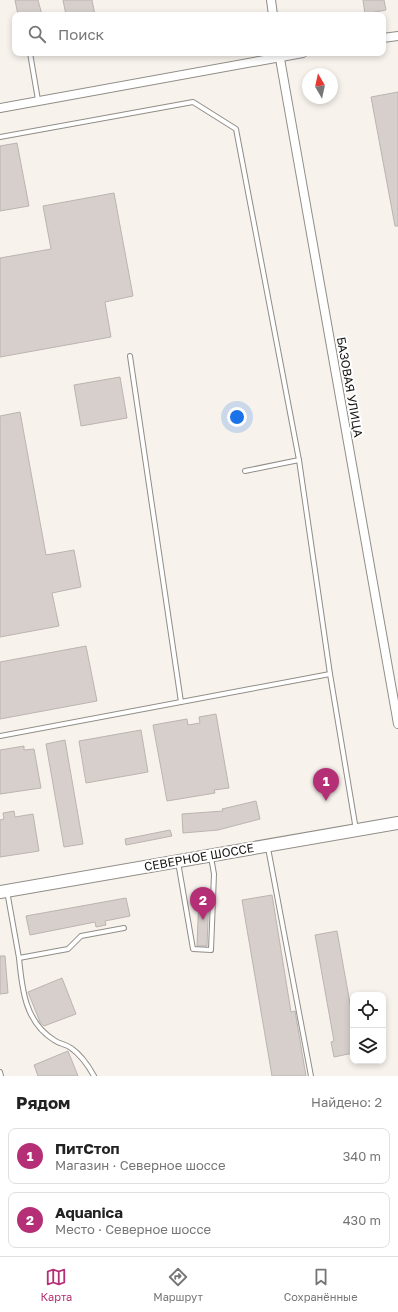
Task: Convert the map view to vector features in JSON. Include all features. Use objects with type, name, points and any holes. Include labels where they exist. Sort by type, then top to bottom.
[{"type":"main road","name":"СЕВЕРНОЕ ШОССЕ","points":[[4,892],[398,823]]},
{"type":"street","points":[[271,0],[273,12]]},
{"type":"street","points":[[386,38],[398,36]]},
{"type":"street","points":[[0,108],[274,56]]},
{"type":"street","name":"БАЗОВАЯ УЛИЦА","points":[[279,56],[398,724]]},
{"type":"lane","points":[[31,56],[38,100]]},
{"type":"lane","points":[[0,137],[193,102],[236,129],[299,460],[330,674],[356,830]]},
{"type":"lane","points":[[130,356],[181,702]]},
{"type":"lane","points":[[245,472],[299,460]]},
{"type":"lane","points":[[0,736],[330,674]]},
{"type":"lane","points":[[267,846],[311,1076]]},
{"type":"lane","points":[[178,861],[194,949],[211,950],[214,874],[211,856]]},
{"type":"lane","points":[[4,892],[19,958],[22,989],[26,1003],[40,1029],[54,1041],[70,1047],[83,1058],[94,1076]]},
{"type":"lane","points":[[19,958],[68,949],[81,936],[124,928]]},
{"type":"lane","points":[[0,1072],[1,1076]]},
{"type":"building","points":[[15,0],[38,0],[41,12],[17,12]]},
{"type":"building","points":[[63,0],[92,0],[94,12],[65,12]]},
{"type":"building","points":[[363,0],[384,0],[386,10],[365,12]]},
{"type":"building","points":[[398,92],[398,226],[395,226],[371,97]]},
{"type":"building","points":[[17,143],[29,206],[0,211],[0,146]]},
{"type":"building","points":[[114,193],[133,296],[105,302],[111,337],[0,357],[0,258],[51,249],[43,206]]},
{"type":"building","points":[[120,377],[127,418],[81,426],[74,385]]},
{"type":"building","points":[[20,412],[46,555],[74,550],[81,587],[52,593],[59,626],[0,637],[0,416]]},
{"type":"building","points":[[86,646],[97,701],[0,719],[0,662]]},
{"type":"building","points":[[216,714],[229,788],[214,790],[215,793],[167,801],[153,725],[187,719],[188,725],[200,723],[199,717]]},
{"type":"building","points":[[141,730],[148,772],[86,783],[79,741]]},
{"type":"building","points":[[65,740],[83,844],[64,847],[46,744]]},
{"type":"building","points":[[24,746],[24,750],[34,749],[41,788],[0,794],[0,750]]},
{"type":"building","points":[[256,801],[260,819],[218,830],[183,833],[182,814],[223,811],[222,809]]},
{"type":"building","points":[[14,811],[15,817],[33,814],[39,851],[0,857],[0,820],[4,819],[3,813]]},
{"type":"building","points":[[170,830],[172,836],[126,845],[125,839]]},
{"type":"building","points":[[199,894],[209,894],[207,946],[197,946]]},
{"type":"building","points":[[272,895],[291,1012],[295,1011],[306,1076],[272,1076],[242,900]]},
{"type":"building","points":[[126,898],[130,916],[105,921],[106,925],[96,927],[95,922],[30,935],[26,916]]},
{"type":"building","points":[[337,931],[350,1003],[350,1054],[334,1057],[331,1042],[334,1041],[315,935]]},
{"type":"building","points":[[0,956],[5,956],[8,993],[0,994]]},
{"type":"building","points":[[62,978],[76,1014],[44,1026],[40,1022],[28,992]]},
{"type":"building","points":[[68,1051],[78,1076],[38,1076],[34,1065]]},
{"type":"place","name":"ПитСтоп","points":[[326,801]]},
{"type":"place","name":"Aquanica","points":[[203,920]]}]
